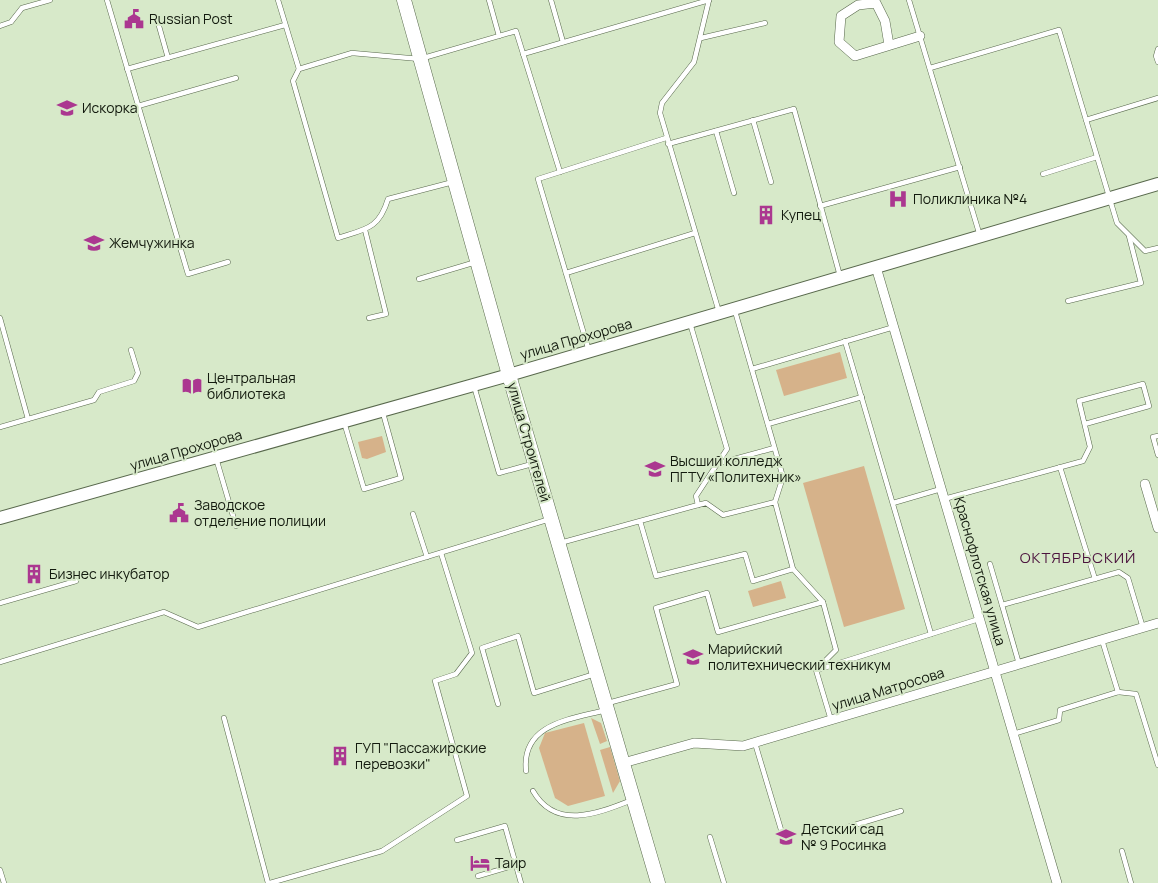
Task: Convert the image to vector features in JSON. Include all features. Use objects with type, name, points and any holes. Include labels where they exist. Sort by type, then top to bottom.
[{"type":"main road","name":"улица Строителей","points":[[404,0],[509,374],[658,883]]},
{"type":"street","points":[[889,45],[885,21],[876,3],[858,5],[841,16],[839,42],[855,56],[920,36]]},
{"type":"street","name":"улица Прохорова","points":[[1,515],[216,457],[509,374],[1158,184]]},
{"type":"street","name":"Краснофлотская улица","points":[[876,267],[1057,883]]},
{"type":"street","points":[[1145,484],[1158,528]]},
{"type":"street","name":"улица Матросова","points":[[623,763],[694,743],[743,746],[755,743],[1158,623]]},
{"type":"lane","points":[[0,26],[12,22],[22,8],[50,0]]},
{"type":"lane","points":[[106,0],[188,274],[228,262]]},
{"type":"lane","points":[[278,0],[299,69],[293,81],[338,238],[365,230],[383,217],[388,199],[455,182]]},
{"type":"lane","points":[[489,0],[499,36]]},
{"type":"lane","points":[[551,0],[564,42]]},
{"type":"lane","points":[[524,54],[709,0],[694,62],[662,103],[660,114],[719,313]]},
{"type":"lane","points":[[909,0],[980,236]]},
{"type":"lane","points":[[157,19],[168,58]]},
{"type":"lane","points":[[701,38],[765,23]]},
{"type":"lane","points":[[127,69],[285,25]]},
{"type":"lane","points":[[930,68],[1059,30],[1117,224],[1145,251],[1158,248]]},
{"type":"lane","points":[[299,69],[352,53],[420,59],[516,31],[560,172]]},
{"type":"lane","points":[[1158,49],[1156,56],[1158,62]]},
{"type":"lane","points":[[138,106],[236,78]]},
{"type":"lane","points":[[1086,120],[1158,98]]},
{"type":"lane","points":[[589,351],[538,178],[667,141],[716,131],[794,109],[840,278]]},
{"type":"lane","points":[[753,120],[771,182]]},
{"type":"lane","points":[[716,131],[734,192]]},
{"type":"lane","points":[[1043,174],[1097,157]]},
{"type":"lane","points":[[820,206],[960,167]]},
{"type":"lane","points":[[365,230],[386,314],[370,318]]},
{"type":"lane","points":[[566,273],[695,233]]},
{"type":"lane","points":[[1068,301],[1141,283],[1129,235]]},
{"type":"lane","points":[[419,279],[477,262]]},
{"type":"lane","points":[[735,308],[783,477],[775,502],[793,570],[823,602],[836,650],[816,670]]},
{"type":"lane","points":[[0,318],[28,419]]},
{"type":"lane","points":[[689,322],[727,449],[696,496],[698,505]]},
{"type":"lane","points":[[752,369],[894,327]]},
{"type":"lane","points":[[845,341],[931,634]]},
{"type":"lane","points":[[0,427],[94,400],[99,392],[134,381],[138,373],[131,350]]},
{"type":"lane","points":[[474,384],[499,473],[535,463]]},
{"type":"lane","points":[[944,499],[1083,461],[1088,455],[1090,447],[1079,400],[1142,384],[1149,406],[1085,424]]},
{"type":"lane","points":[[768,424],[862,397]]},
{"type":"lane","points":[[344,421],[364,489],[400,478],[383,410]]},
{"type":"lane","points":[[1158,436],[1153,437],[1158,455]]},
{"type":"lane","points":[[716,464],[774,448]]},
{"type":"lane","points":[[216,457],[236,526]]},
{"type":"lane","points":[[1060,467],[1095,579]]},
{"type":"lane","points":[[893,503],[941,489]]},
{"type":"lane","points":[[559,544],[706,503],[724,515],[775,502]]},
{"type":"lane","points":[[413,514],[427,557]]},
{"type":"lane","points":[[0,662],[164,612],[198,627],[552,519]]},
{"type":"lane","points":[[640,521],[656,576],[745,554],[753,581],[793,570]]},
{"type":"lane","points":[[224,718],[269,883],[382,850],[468,796],[435,681],[456,674],[472,654],[441,553]]},
{"type":"lane","points":[[990,564],[1019,664]]},
{"type":"lane","points":[[1002,605],[1119,572],[1128,578],[1143,628]]},
{"type":"lane","points":[[0,603],[76,581]]},
{"type":"lane","points":[[526,771],[525,762],[533,739],[543,730],[559,722],[677,684],[656,608],[707,593],[718,632],[823,602]]},
{"type":"lane","points":[[816,670],[979,619]]},
{"type":"lane","points":[[498,704],[482,648],[518,636],[534,693],[597,674]]},
{"type":"lane","points":[[1102,640],[1118,692]]},
{"type":"lane","points":[[816,670],[831,720]]},
{"type":"lane","points":[[1013,734],[1059,720],[1060,710],[1118,692],[1136,694],[1158,765]]},
{"type":"lane","points":[[755,743],[785,843]]},
{"type":"lane","points":[[534,791],[542,804],[568,817],[604,811],[633,799]]},
{"type":"lane","points":[[848,827],[901,811]]},
{"type":"lane","points":[[457,840],[505,826],[521,883]]},
{"type":"lane","points":[[710,837],[724,883]]},
{"type":"lane","points":[[1122,851],[1131,883]]},
{"type":"lane","points":[[478,876],[516,865]]},
{"type":"lane","points":[[0,870],[4,883]]},
{"type":"shaded area","points":[[840,352],[847,378],[784,396],[776,370]]},
{"type":"shaded area","points":[[382,436],[386,452],[367,459],[362,458],[358,442]]},
{"type":"shaded area","points":[[864,466],[905,609],[844,627],[803,483]]},
{"type":"shaded area","points":[[781,581],[786,598],[753,607],[748,591]]},
{"type":"shaded area","points":[[591,718],[601,723],[607,741],[600,744]]},
{"type":"shaded area","points":[[584,723],[605,796],[568,806],[555,798],[539,748],[545,733]]},
{"type":"shaded area","points":[[610,747],[620,781],[613,793],[600,750]]},
{"type":"place","name":"Russian Post","points":[[134,19]]},
{"type":"place","name":"Искорка","points":[[67,108]]},
{"type":"place","name":"Поликлиника №4","points":[[898,199]]},
{"type":"place","name":"Купец","points":[[766,215]]},
{"type":"place","name":"Жемчужинка","points":[[94,243]]},
{"type":"place","name":"Центральная библиотека","points":[[192,386]]},
{"type":"place","name":"Высший колледж ПГТУ «Политехник»","points":[[655,469]]},
{"type":"place","name":"Заводское отделение полиции","points":[[179,513]]},
{"type":"place","name":"Бизнес инкубатор","points":[[34,574]]},
{"type":"place","name":"Марийский политехнический техникум","points":[[693,657]]},
{"type":"place","name":"ГУП \"Пассажирские перевозки\"","points":[[340,756]]},
{"type":"place","name":"Детский сад № 9 Росинка","points":[[786,837]]},
{"type":"place","name":"Таир","points":[[480,863]]},
{"type":"district","name":"ОКТЯБРЬСКИЙ","points":[[1078,558]]}]
